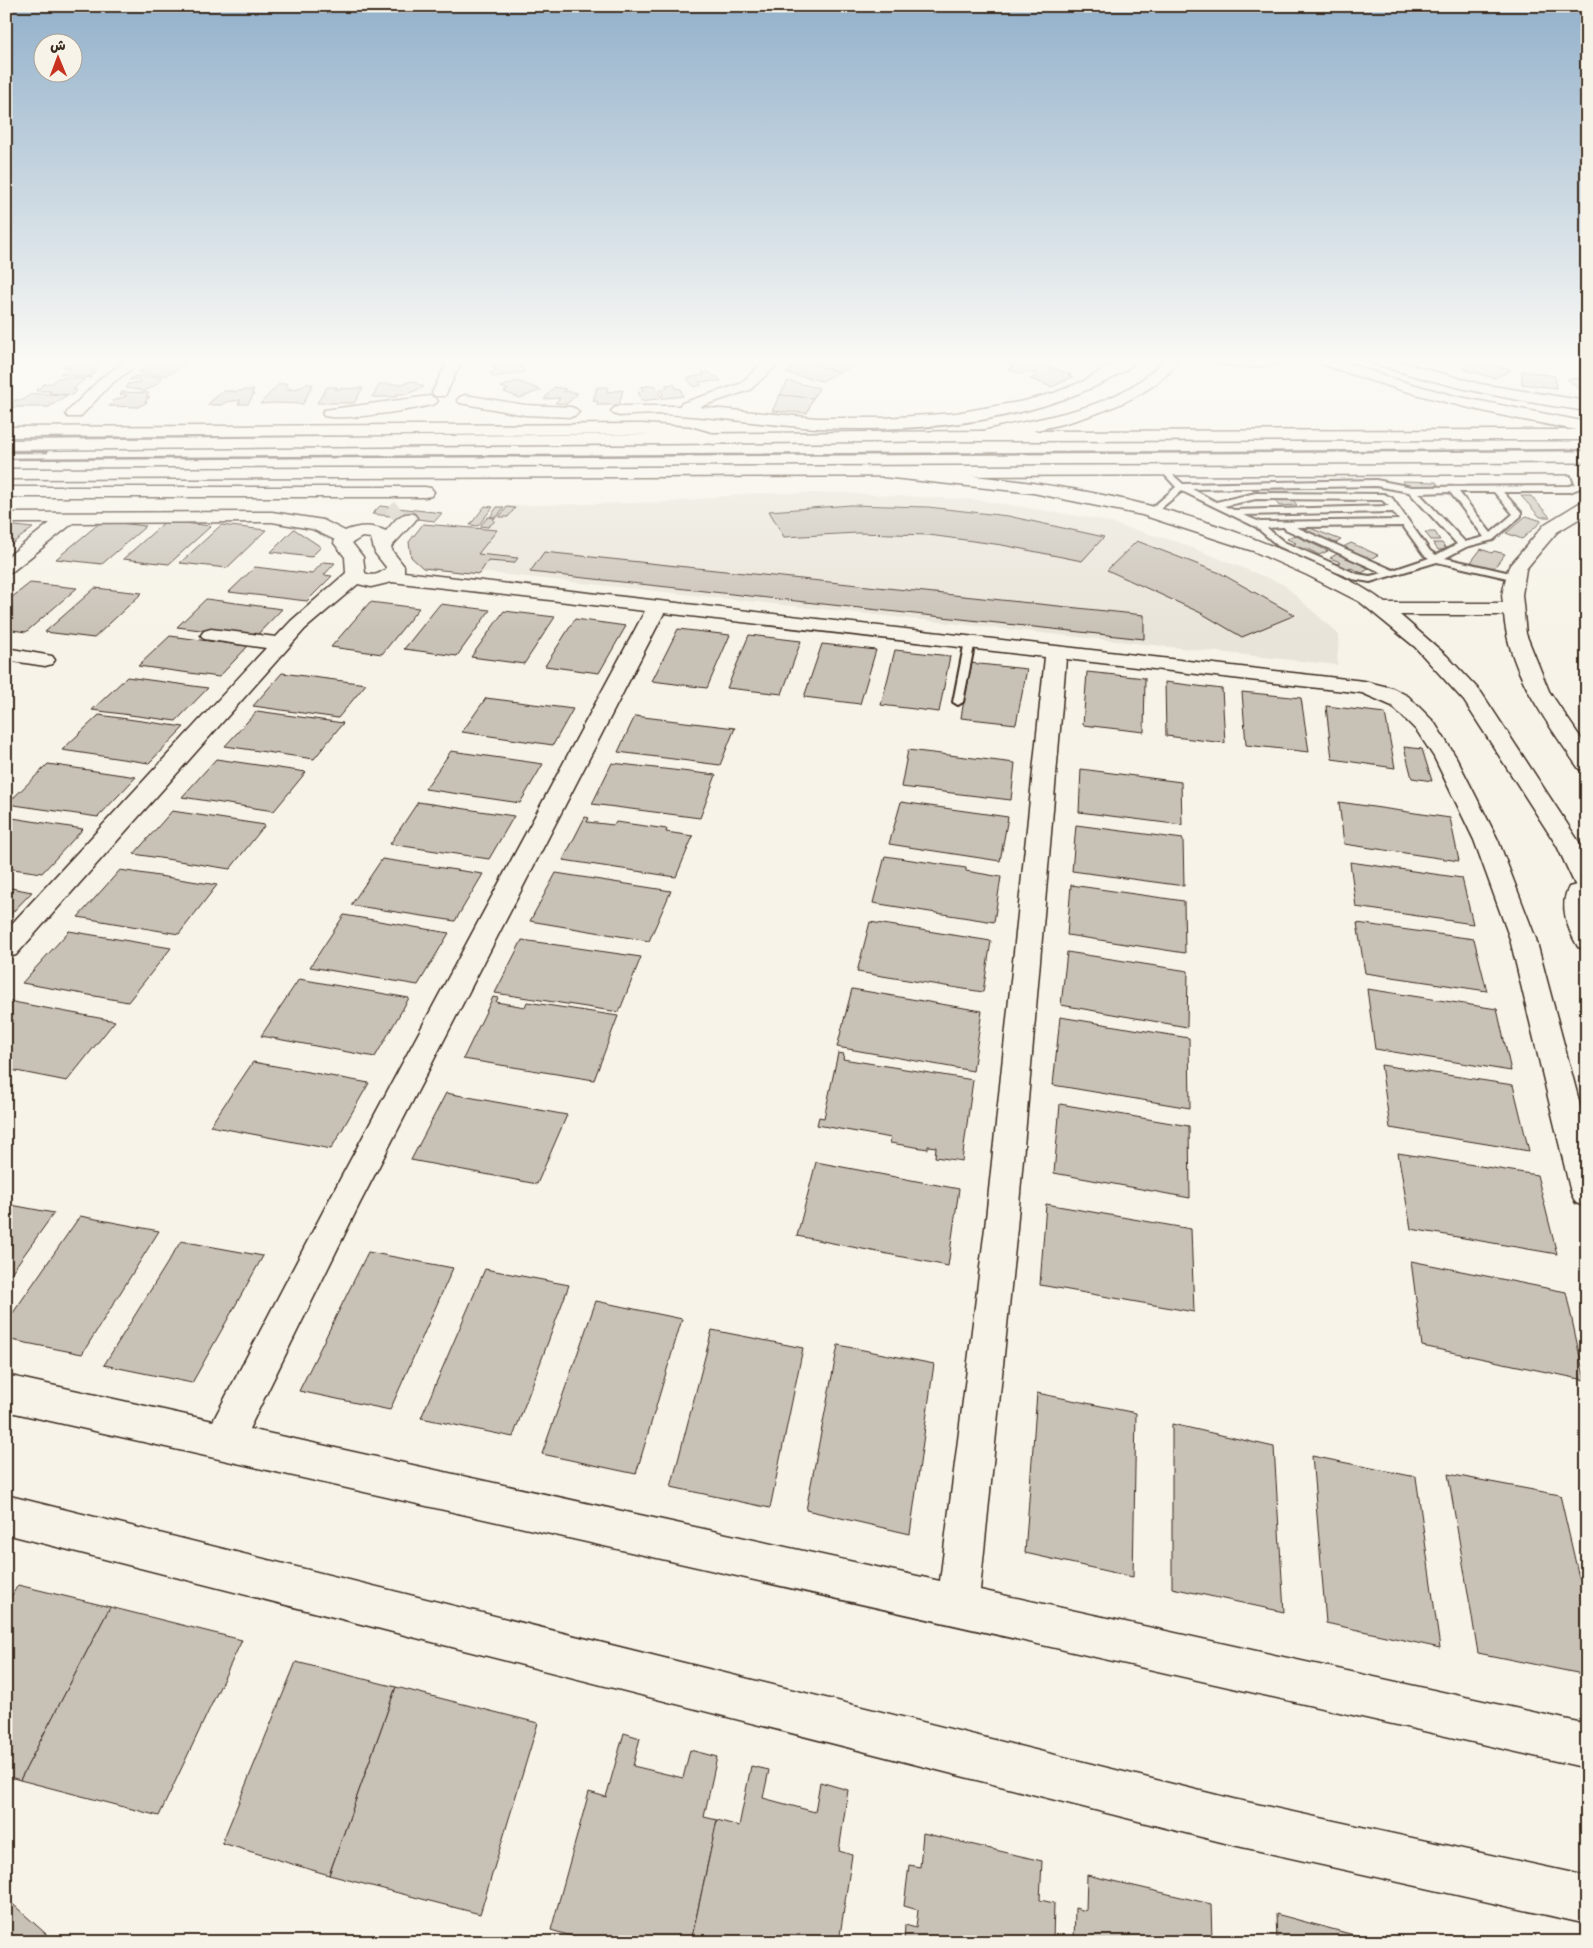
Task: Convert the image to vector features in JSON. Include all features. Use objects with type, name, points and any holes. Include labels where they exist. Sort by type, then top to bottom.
[{"type":"street","points":[[1303,471],[1311,464],[1308,452],[1306,451]]},
{"type":"street","points":[[1356,451],[1366,464],[1385,471]]},
{"type":"street","points":[[6,474],[889,473],[1580,469]]},
{"type":"street","points":[[377,539],[409,508],[440,473]]},
{"type":"street","points":[[889,473],[1033,488],[1090,498],[1151,512],[1260,548],[1314,571],[1367,598],[1440,660],[1473,697],[1569,845],[1587,885]]},
{"type":"street","points":[[6,492],[409,508]]},
{"type":"street","points":[[1587,506],[1551,528],[1517,569],[1512,595],[1516,634],[1538,691],[1587,764]]},
{"type":"street","points":[[6,518],[272,517],[317,524],[345,538]]},
{"type":"street","points":[[6,566],[68,518]]},
{"type":"street","points":[[359,532],[377,539],[384,553],[395,566],[395,571],[390,576],[381,580],[367,581],[356,575],[354,558],[343,544],[345,538],[359,532]]},
{"type":"street","points":[[6,948],[280,644],[298,625],[356,575]]},
{"type":"street","points":[[390,576],[1364,687],[1384,693],[1400,701],[1415,714],[1445,757],[1470,807],[1502,880],[1523,939],[1587,1193]]},
{"type":"street","points":[[223,1441],[348,1195],[657,607]]},
{"type":"street","points":[[1382,610],[1513,609]]},
{"type":"street","points":[[1409,633],[1417,626],[1429,623],[1448,623],[1488,624],[1516,634]]},
{"type":"street","points":[[211,635],[280,644]]},
{"type":"street","points":[[958,1605],[1005,1188],[1056,651]]},
{"type":"street","points":[[6,654],[45,660]]},
{"type":"street","points":[[1587,891],[1578,893],[1576,906],[1579,921],[1587,940]]},
{"type":"street","points":[[6,1393],[1587,1746]]},
{"type":"street","points":[[6,1514],[1232,1822],[1587,1900]]},
{"type":"lane","points":[[1151,512],[1181,487],[1376,483],[1412,490],[1570,488],[1580,485],[1580,469]]},
{"type":"lane","points":[[1166,472],[1181,487],[1259,525],[1281,544],[1355,577],[1370,579],[1436,558],[1463,545],[1490,538],[1518,514],[1496,489]]},
{"type":"lane","points":[[1412,490],[1463,545]]},
{"type":"lane","points":[[1453,490],[1490,538]]},
{"type":"lane","points":[[1215,505],[1256,496],[1384,497],[1389,500],[1427,553],[1436,558],[1516,577]]},
{"type":"lane","points":[[1234,512],[1395,509]]},
{"type":"lane","points":[[1259,525],[1405,523]]},
{"type":"lane","points":[[1282,524],[1392,573]]},
{"type":"lane","points":[[958,702],[970,641]]},
{"type":"shaded area","points":[[754,493],[843,493],[978,500],[1097,519],[1177,542],[1283,584],[1339,635],[1337,665],[435,567],[502,506],[672,502]]},
{"type":"building","points":[[1402,481],[1436,482],[1440,487],[1406,487]]},
{"type":"building","points":[[1285,487],[1289,494],[1271,494],[1267,488]]},
{"type":"building","points":[[1521,496],[1531,496],[1550,517],[1540,517]]},
{"type":"building","points":[[1275,500],[1293,500],[1297,505],[1279,506]]},
{"type":"building","points":[[851,505],[928,507],[1008,516],[1104,537],[1082,561],[1002,545],[929,535],[857,533],[784,537],[769,511]]},
{"type":"building","points":[[380,506],[442,513],[435,521],[372,514]]},
{"type":"building","points":[[485,506],[493,507],[478,526],[470,525]]},
{"type":"building","points":[[497,507],[504,507],[497,517],[490,517]]},
{"type":"building","points":[[507,507],[515,508],[508,517],[499,517]]},
{"type":"building","points":[[1526,516],[1542,521],[1522,539],[1506,533]]},
{"type":"building","points":[[488,517],[495,518],[493,520],[495,521],[488,527],[480,526]]},
{"type":"building","points":[[102,521],[146,526],[102,564],[56,559]]},
{"type":"building","points":[[166,521],[211,526],[169,564],[123,559]]},
{"type":"building","points":[[423,524],[497,530],[478,554],[518,558],[514,563],[488,561],[479,574],[423,568],[411,557],[409,542]]},
{"type":"building","points":[[6,525],[33,528],[6,548]]},
{"type":"building","points":[[221,525],[266,530],[227,568],[180,563]]},
{"type":"building","points":[[1310,528],[1341,540],[1334,544],[1303,531]]},
{"type":"building","points":[[294,529],[321,547],[311,557],[271,552]]},
{"type":"building","points":[[1425,532],[1435,532],[1440,540],[1431,540]]},
{"type":"building","points":[[1294,535],[1328,551],[1319,555],[1306,548],[1302,550],[1292,545],[1296,543],[1287,539]]},
{"type":"building","points":[[1137,541],[1220,573],[1295,615],[1242,637],[1201,613],[1107,570]]},
{"type":"building","points":[[1351,543],[1378,555],[1370,559],[1343,547]]},
{"type":"building","points":[[1433,543],[1442,543],[1447,550],[1438,550]]},
{"type":"building","points":[[1481,549],[1492,553],[1494,551],[1505,554],[1493,569],[1471,562]]},
{"type":"building","points":[[544,552],[1144,615],[1144,639],[530,572]]},
{"type":"building","points":[[1337,554],[1370,568],[1362,573],[1351,568],[1348,570],[1335,565],[1340,562],[1330,558]]},
{"type":"building","points":[[323,562],[335,563],[324,575],[332,576],[307,601],[229,592],[255,567],[312,574]]},
{"type":"building","points":[[30,583],[77,588],[26,632],[6,629],[6,602]]},
{"type":"building","points":[[95,588],[142,593],[94,638],[45,632]]},
{"type":"building","points":[[206,599],[282,609],[255,637],[177,627]]},
{"type":"building","points":[[370,602],[419,608],[382,654],[331,647]]},
{"type":"building","points":[[440,604],[490,610],[457,656],[404,649]]},
{"type":"building","points":[[504,611],[555,617],[524,664],[471,657]]},
{"type":"building","points":[[575,619],[626,626],[599,673],[545,666]]},
{"type":"building","points":[[678,629],[730,635],[707,688],[652,681]]},
{"type":"building","points":[[749,635],[801,641],[782,694],[727,688]]},
{"type":"building","points":[[170,636],[248,646],[219,677],[138,666]]},
{"type":"building","points":[[822,644],[876,650],[860,704],[804,697]]},
{"type":"building","points":[[895,650],[950,656],[939,712],[881,705]]},
{"type":"building","points":[[970,663],[1027,669],[1016,724],[961,718]]},
{"type":"building","points":[[1087,672],[1145,678],[1144,732],[1083,725]]},
{"type":"building","points":[[282,673],[366,684],[338,718],[253,706]]},
{"type":"building","points":[[127,677],[208,688],[176,721],[92,710]]},
{"type":"building","points":[[1165,682],[1222,689],[1225,743],[1166,736]]},
{"type":"building","points":[[1242,692],[1301,698],[1309,752],[1246,745]]},
{"type":"building","points":[[486,698],[573,709],[553,745],[462,732]]},
{"type":"building","points":[[1326,706],[1385,713],[1395,768],[1332,759]]},
{"type":"building","points":[[257,711],[343,723],[314,759],[225,746]]},
{"type":"building","points":[[99,715],[184,727],[149,763],[62,750]]},
{"type":"building","points":[[635,716],[735,728],[720,765],[618,752]]},
{"type":"building","points":[[1404,747],[1422,749],[1432,781],[1412,778]]},
{"type":"building","points":[[908,750],[1015,763],[1011,800],[901,787]]},
{"type":"building","points":[[451,751],[543,764],[520,803],[425,789]]},
{"type":"building","points":[[216,759],[306,772],[274,811],[182,797]]},
{"type":"building","points":[[612,763],[716,775],[700,818],[592,804]]},
{"type":"building","points":[[48,764],[136,777],[98,817],[7,804]]},
{"type":"building","points":[[1081,769],[1181,782],[1182,825],[1079,812]]},
{"type":"building","points":[[418,802],[514,816],[489,859],[390,844]]},
{"type":"building","points":[[901,802],[1008,817],[1000,861],[889,844]]},
{"type":"building","points":[[1339,802],[1450,818],[1459,861],[1344,844]]},
{"type":"building","points":[[172,811],[265,825],[230,869],[134,854]]},
{"type":"building","points":[[6,817],[83,829],[42,873],[6,868]]},
{"type":"building","points":[[585,817],[589,818],[587,822],[614,825],[616,822],[667,829],[666,832],[693,836],[676,877],[563,860]]},
{"type":"building","points":[[1076,825],[1183,839],[1184,886],[1072,871]]},
{"type":"building","points":[[885,856],[966,868],[966,871],[1001,877],[994,922],[873,903]]},
{"type":"building","points":[[382,859],[483,874],[455,921],[351,905]]},
{"type":"building","points":[[1350,862],[1462,878],[1473,924],[1356,907]]},
{"type":"building","points":[[120,870],[217,885],[179,934],[78,917]]},
{"type":"building","points":[[556,873],[671,891],[649,941],[530,921]]},
{"type":"building","points":[[1071,885],[1184,901],[1185,953],[1067,935]]},
{"type":"building","points":[[6,887],[32,892],[6,919]]},
{"type":"building","points":[[344,915],[449,933],[418,985],[310,967]]},
{"type":"building","points":[[870,922],[991,941],[983,992],[857,972]]},
{"type":"building","points":[[1357,923],[1474,939],[1487,991],[1365,973]]},
{"type":"building","points":[[69,931],[171,948],[128,1002],[22,983]]},
{"type":"building","points":[[522,940],[641,957],[619,1012],[495,993]]},
{"type":"building","points":[[1067,952],[1188,971],[1187,1027],[1061,1005]]},
{"type":"building","points":[[299,979],[409,998],[375,1057],[261,1036]]},
{"type":"building","points":[[852,989],[982,1011],[973,1071],[837,1047]]},
{"type":"building","points":[[1367,989],[1497,1009],[1511,1071],[1375,1049]]},
{"type":"building","points":[[493,997],[498,998],[496,1002],[525,1007],[527,1002],[618,1016],[594,1080],[463,1059]]},
{"type":"building","points":[[8,1001],[115,1021],[67,1081],[6,1069]]},
{"type":"building","points":[[1060,1017],[1189,1038],[1190,1108],[1053,1085]]},
{"type":"building","points":[[838,1053],[844,1054],[843,1059],[973,1080],[962,1161],[935,1157],[936,1147],[928,1146],[928,1149],[890,1143],[891,1138],[817,1125],[819,1117],[824,1118]]},
{"type":"building","points":[[253,1062],[369,1083],[331,1149],[210,1126]]},
{"type":"building","points":[[1381,1065],[1513,1085],[1529,1151],[1390,1128]]},
{"type":"building","points":[[446,1093],[567,1115],[537,1184],[411,1160]]},
{"type":"building","points":[[1060,1104],[1189,1126],[1190,1198],[1054,1173]]},
{"type":"building","points":[[1398,1153],[1537,1175],[1557,1254],[1411,1229]]},
{"type":"building","points":[[816,1162],[959,1189],[948,1266],[797,1236]]},
{"type":"building","points":[[6,1204],[54,1213],[6,1280]]},
{"type":"building","points":[[1046,1204],[1191,1229],[1194,1312],[1040,1285]]},
{"type":"building","points":[[80,1216],[159,1231],[82,1354],[6,1339],[6,1323]]},
{"type":"building","points":[[181,1241],[263,1256],[192,1383],[104,1365]]},
{"type":"building","points":[[368,1252],[453,1268],[390,1410],[299,1391]]},
{"type":"building","points":[[1411,1261],[1566,1292],[1585,1380],[1422,1346]]},
{"type":"building","points":[[485,1269],[569,1285],[513,1437],[421,1418]]},
{"type":"building","points":[[596,1301],[682,1319],[636,1474],[542,1454]]},
{"type":"building","points":[[712,1330],[803,1348],[770,1508],[671,1487]]},
{"type":"building","points":[[838,1345],[934,1364],[910,1534],[806,1510]]},
{"type":"building","points":[[1037,1393],[1136,1413],[1133,1577],[1025,1553]]},
{"type":"building","points":[[1172,1424],[1274,1447],[1284,1612],[1172,1588]]},
{"type":"building","points":[[1312,1456],[1416,1477],[1440,1648],[1326,1623]]},
{"type":"building","points":[[1448,1474],[1560,1495],[1587,1612],[1587,1675],[1478,1653]]},
{"type":"building","points":[[18,1585],[110,1607],[20,1780],[6,1776],[6,1605]]},
{"type":"building","points":[[110,1607],[242,1640],[159,1816],[20,1780]]},
{"type":"building","points":[[296,1662],[396,1687],[329,1875],[222,1843]]},
{"type":"building","points":[[396,1687],[538,1723],[480,1914],[329,1875]]},
{"type":"building","points":[[624,1733],[640,1738],[633,1766],[683,1778],[690,1750],[717,1757],[704,1817],[717,1820],[691,1942],[591,1942],[551,1930],[589,1792],[606,1797]]},
{"type":"building","points":[[751,1766],[769,1770],[763,1798],[815,1812],[820,1782],[848,1790],[839,1851],[852,1855],[839,1942],[691,1942],[717,1820],[739,1826]]},
{"type":"building","points":[[923,1833],[1042,1861],[1040,1900],[1054,1903],[1053,1942],[904,1942],[905,1925],[916,1928],[918,1910],[904,1906],[909,1865],[920,1867]]},
{"type":"building","points":[[1087,1875],[1211,1904],[1212,1942],[1074,1942],[1075,1908],[1086,1911]]},
{"type":"building","points":[[6,1898],[55,1942],[6,1942]]},
{"type":"building","points":[[1276,1914],[1380,1942],[1277,1942]]},
{"type":"tunnel","points":[[390,516],[400,508]]},
{"type":"railway","points":[[6,459],[1428,451]]},
{"type":"railway","points":[[6,452],[47,452]]}]
